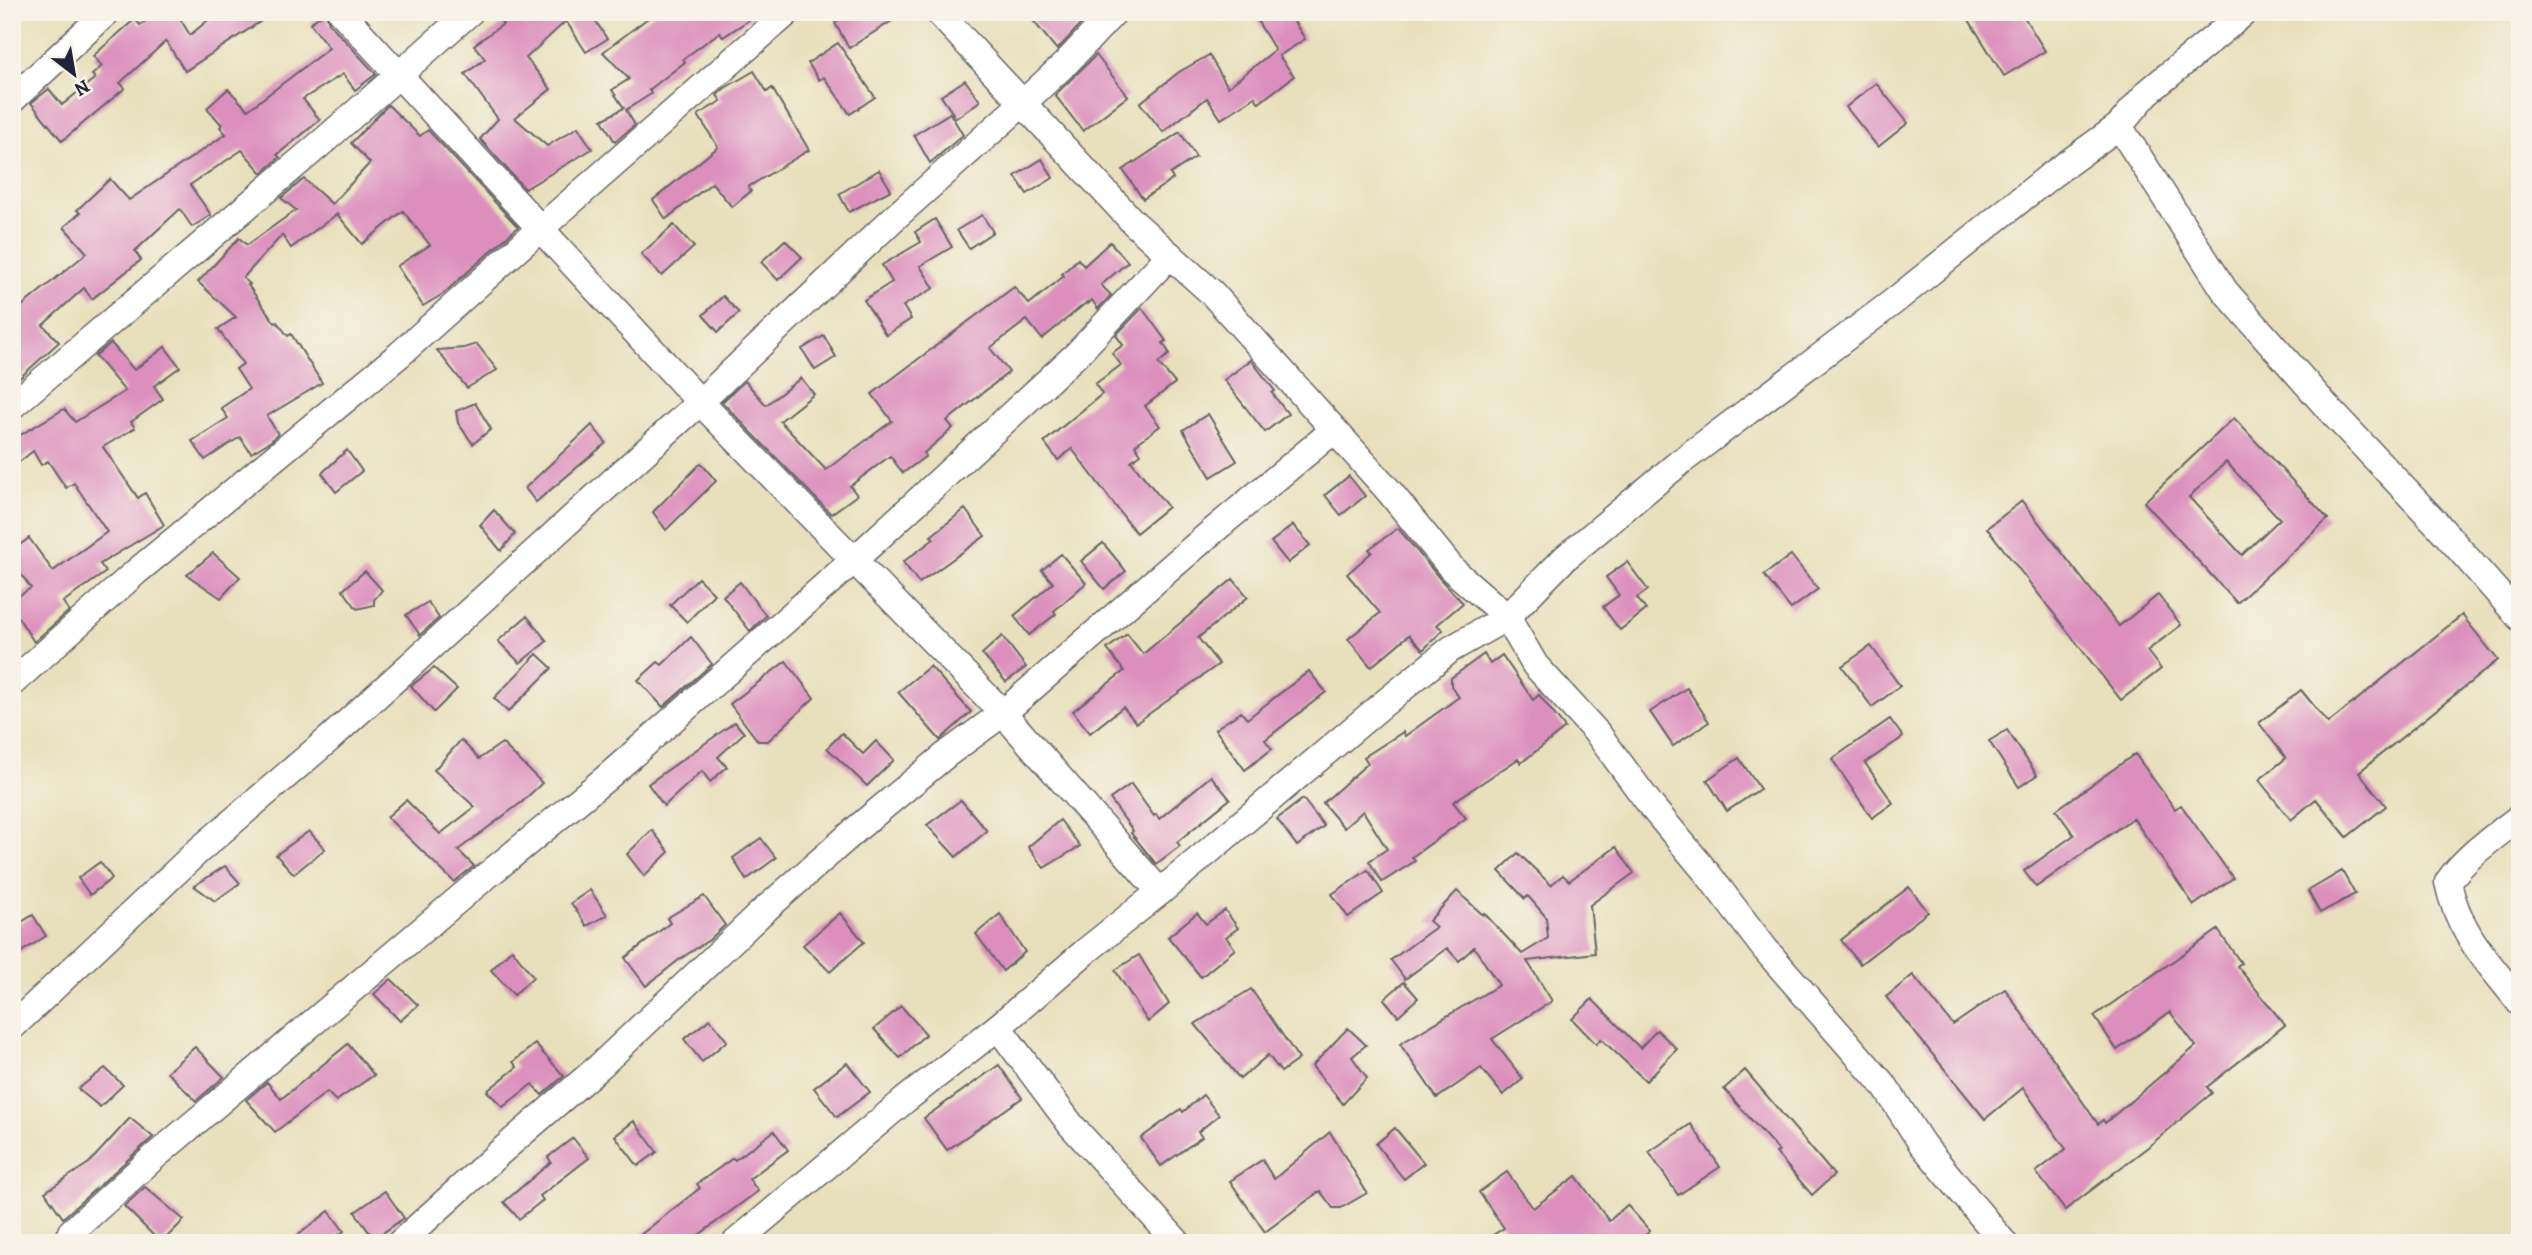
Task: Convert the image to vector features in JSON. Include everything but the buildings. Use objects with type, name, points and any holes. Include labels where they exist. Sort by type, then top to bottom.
[{"type":"street","points":[[12,100],[107,12]]},
{"type":"street","points":[[341,12],[700,402],[1003,713],[1160,892]]},
{"type":"street","points":[[12,406],[326,139],[470,12]]},
{"type":"street","points":[[12,683],[136,572],[400,355],[788,12]]},
{"type":"street","points":[[938,12],[1134,223],[1212,293],[1286,373],[1389,491],[1453,570],[1507,617],[1535,665],[1598,734],[1652,807],[1765,949],[1886,1088],[1922,1144],[2004,1243]]},
{"type":"street","points":[[12,1027],[198,851],[329,739],[700,402],[893,219],[1066,63],[1114,12]]},
{"type":"street","points":[[735,1243],[1451,649],[1507,617],[1565,558],[1679,463],[1893,302],[2050,176],[2119,127],[2147,93],[2245,12]]},
{"type":"street","points":[[2119,127],[2225,291],[2520,618]]},
{"type":"street","points":[[72,1232],[153,1158],[605,779],[854,560],[1078,353],[1170,255]]},
{"type":"street","points":[[400,1243],[600,1066],[760,914],[947,754],[1003,713],[1197,544],[1334,430]]},
{"type":"street","points":[[2520,817],[2479,849],[2456,870],[2448,882],[2453,907],[2466,934],[2520,1003]]},
{"type":"street","points":[[998,1027],[1071,1125],[1178,1243]]}]
